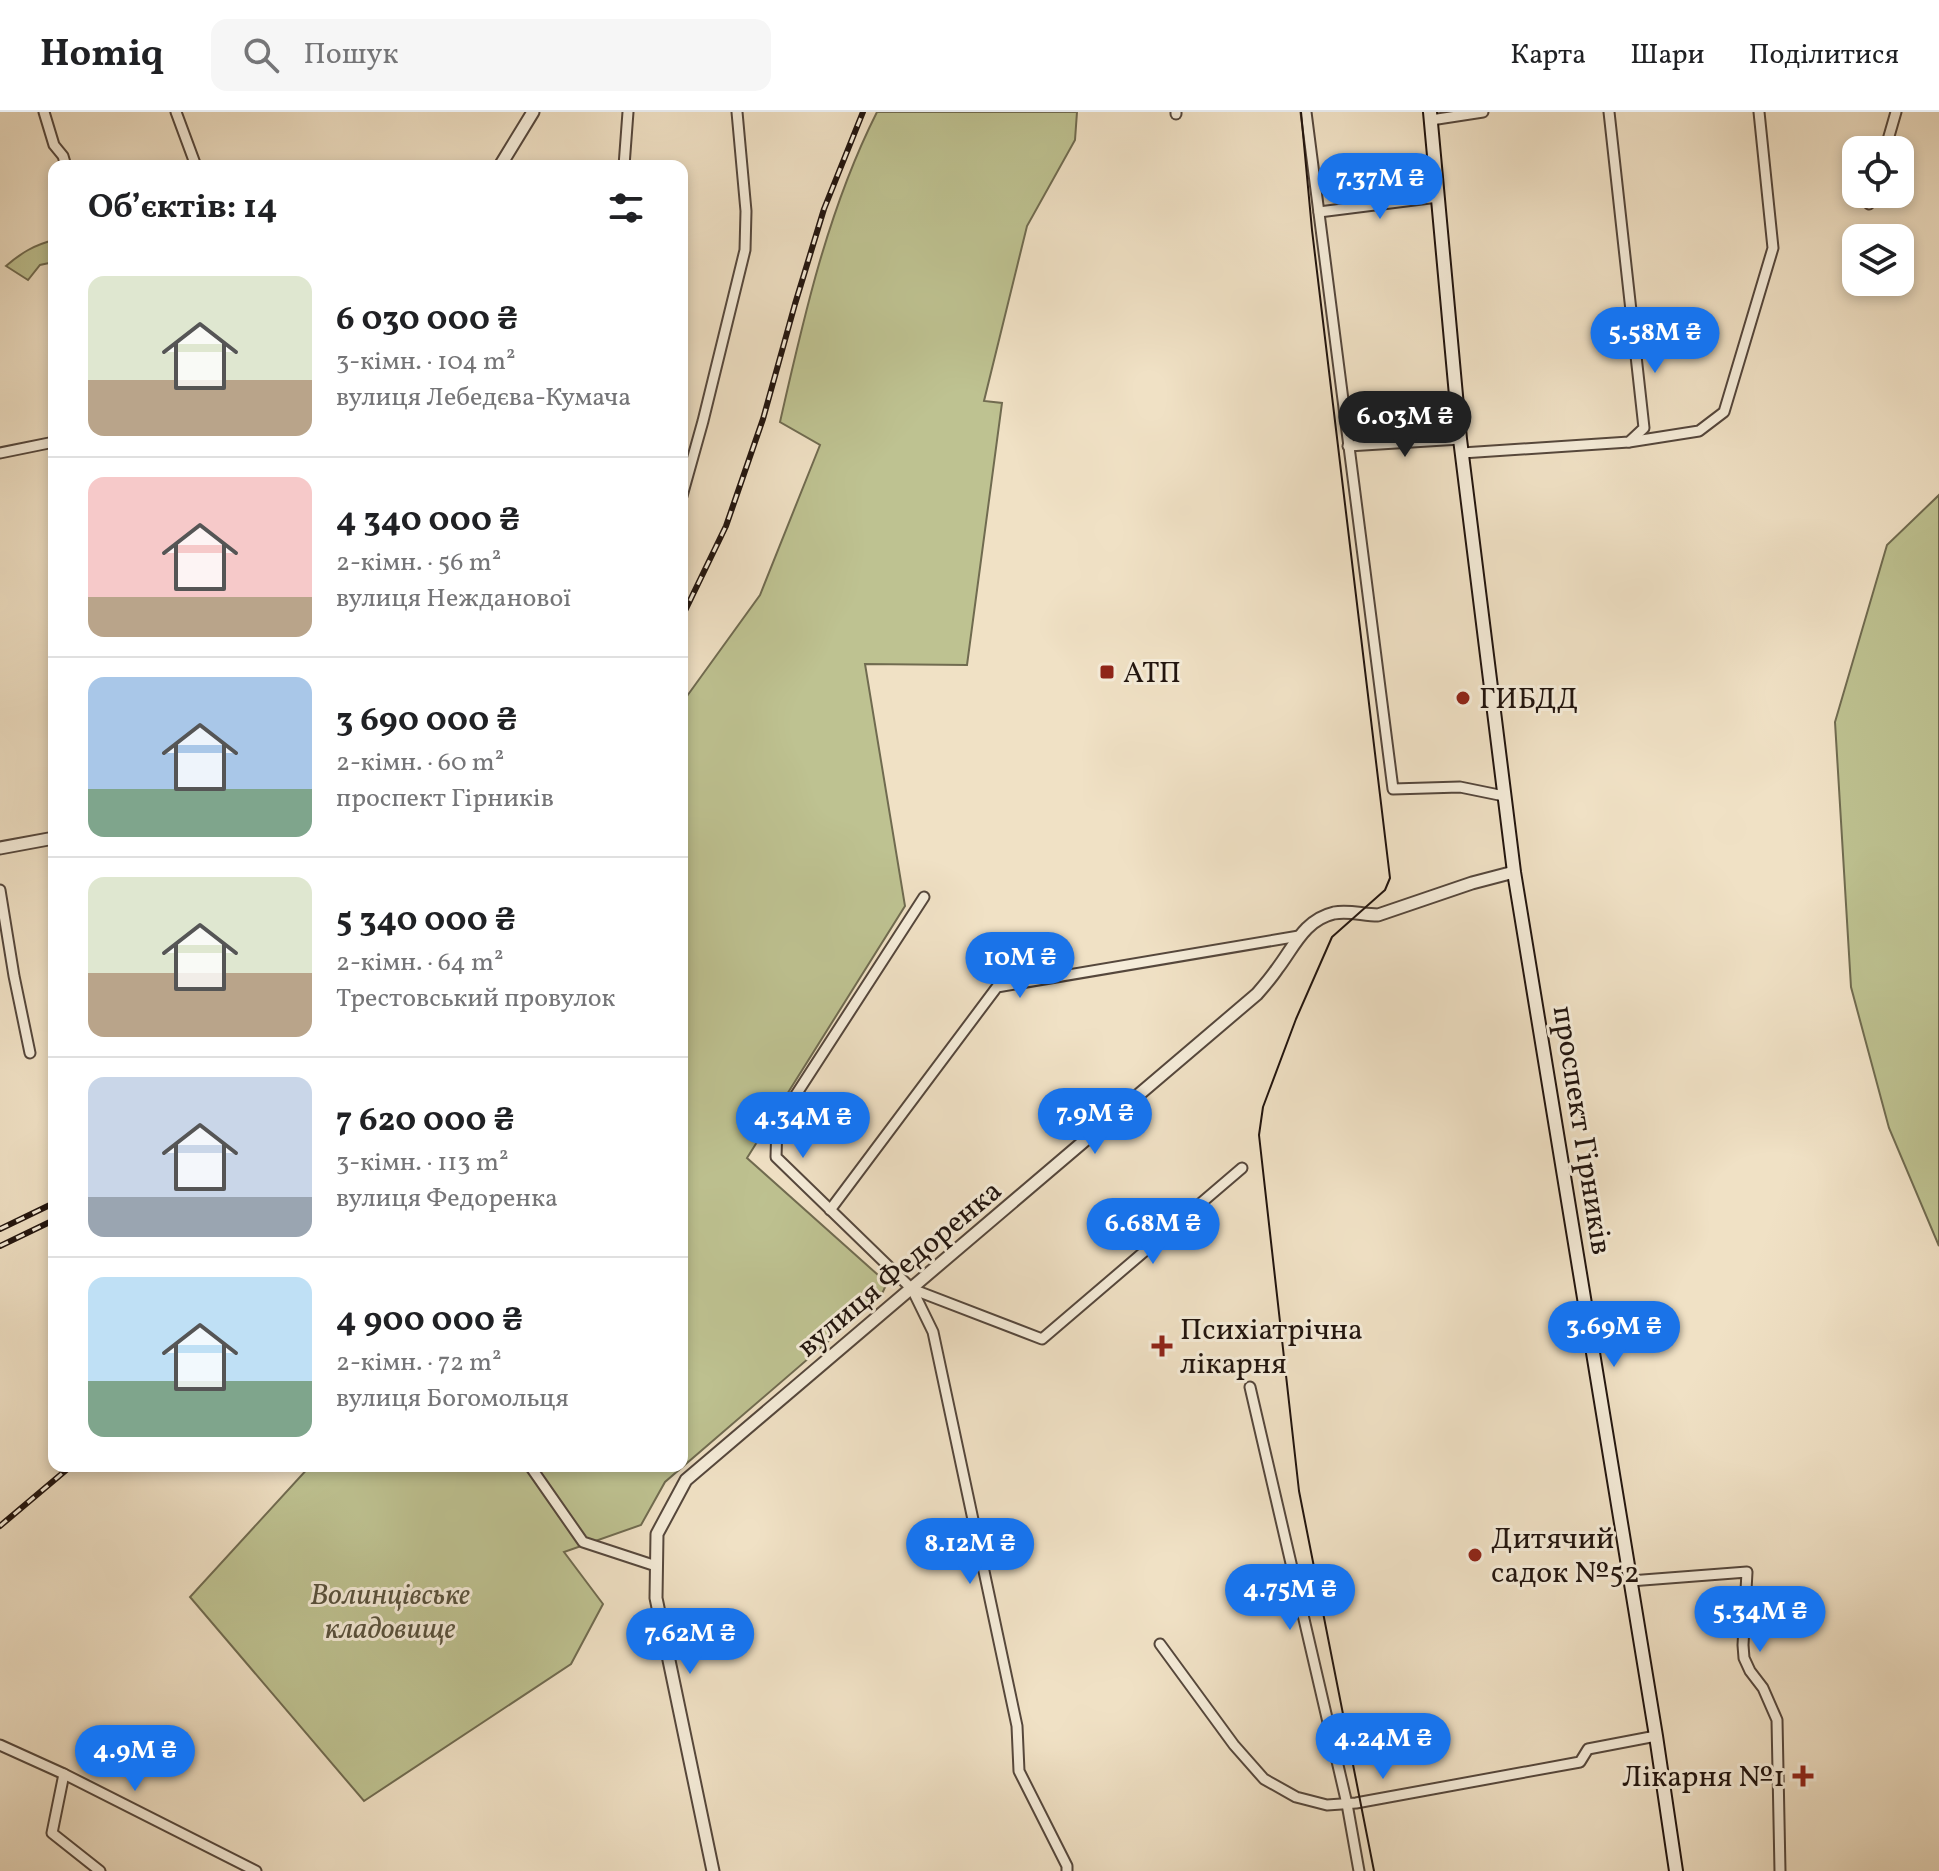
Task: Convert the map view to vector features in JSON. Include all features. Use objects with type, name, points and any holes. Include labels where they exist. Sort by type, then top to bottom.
[{"type":"main road","name":"проспект Гірників","points":[[1430,116],[1461,446],[1514,872],[1676,1871]]},
{"type":"street","points":[[44,112],[54,145],[64,160]]},
{"type":"street","points":[[176,112],[194,160]]},
{"type":"street","points":[[504,160],[533,112]]},
{"type":"street","points":[[624,160],[628,112]]},
{"type":"street","points":[[688,475],[745,250],[746,211],[737,112]]},
{"type":"street","points":[[1306,112],[1393,789],[1460,787],[1504,796]]},
{"type":"street","points":[[1430,116],[1483,112]]},
{"type":"street","points":[[1609,112],[1644,428],[1629,442]]},
{"type":"street","points":[[1348,446],[1629,442],[1699,431],[1724,412],[1773,248],[1759,112]]},
{"type":"street","points":[[1889,136],[1896,112]]},
{"type":"street","points":[[1319,212],[1438,197]]},
{"type":"street","points":[[0,453],[48,443]]},
{"type":"street","points":[[0,848],[48,839]]},
{"type":"street","name":"вулиця Федоренка","points":[[713,1871],[656,1598],[657,1534],[686,1480],[1257,994],[1309,925],[1337,912],[1378,915],[1514,872]]},
{"type":"street","points":[[0,890],[30,1053]]},
{"type":"street","points":[[924,897],[777,1124],[776,1157],[912,1289],[933,1332],[1017,1726],[1019,1771],[1067,1871]]},
{"type":"street","points":[[830,1210],[997,987],[1299,936]]},
{"type":"street","points":[[912,1289],[1042,1339],[1242,1168]]},
{"type":"street","points":[[1250,1387],[1347,1804],[1359,1871]]},
{"type":"street","points":[[534,1472],[583,1542],[656,1566]]},
{"type":"street","points":[[1630,1581],[1747,1572],[1744,1658],[1763,1688],[1777,1720],[1780,1871]]},
{"type":"street","points":[[1160,1644],[1234,1745],[1264,1779],[1296,1797],[1327,1805],[1580,1762],[1588,1749],[1656,1736]]},
{"type":"street","points":[[0,1745],[256,1871]]},
{"type":"street","points":[[64,1774],[52,1833],[100,1871]]},
{"type":"green space","name":"Волинцівське кладовище","points":[[877,112],[1077,112],[1075,140],[1027,226],[984,401],[1002,403],[967,665],[865,664],[905,906],[747,1158],[887,1283],[881,1296],[688,1462],[688,695],[760,595],[820,445],[780,422],[819,264],[860,149]]},
{"type":"green space","points":[[48,242],[48,263],[40,265],[28,280],[6,266],[17,257]]},
{"type":"green space","points":[[1939,495],[1939,1246],[1889,1128],[1851,987],[1835,722],[1887,545]]},
{"type":"green space","name":"Волинцівське кладовище","points":[[305,1472],[677,1472],[665,1482],[641,1525],[564,1552],[603,1604],[571,1664],[364,1801],[190,1597]]},
{"type":"tram line","points":[[1301,112],[1312,230],[1390,878],[1385,890],[1332,937],[1296,1019],[1263,1107],[1259,1135],[1299,1491],[1374,1871]]},
{"type":"railway","points":[[688,605],[726,526],[763,419],[824,209],[863,112]]},
{"type":"railway","points":[[0,1229],[48,1206]]},
{"type":"railway","points":[[0,1246],[48,1223]]},
{"type":"railway","points":[[0,1526],[64,1472]]},
{"type":"place","name":"АТП","points":[[1107,672]]},
{"type":"place","name":"ГИБДД","points":[[1463,698]]},
{"type":"place","name":"Психіатрічна лікарня","points":[[1162,1346]]},
{"type":"place","name":"Дитячий садок №52","points":[[1475,1555]]},
{"type":"place","name":"Лікарня №1","points":[[1803,1776]]}]
